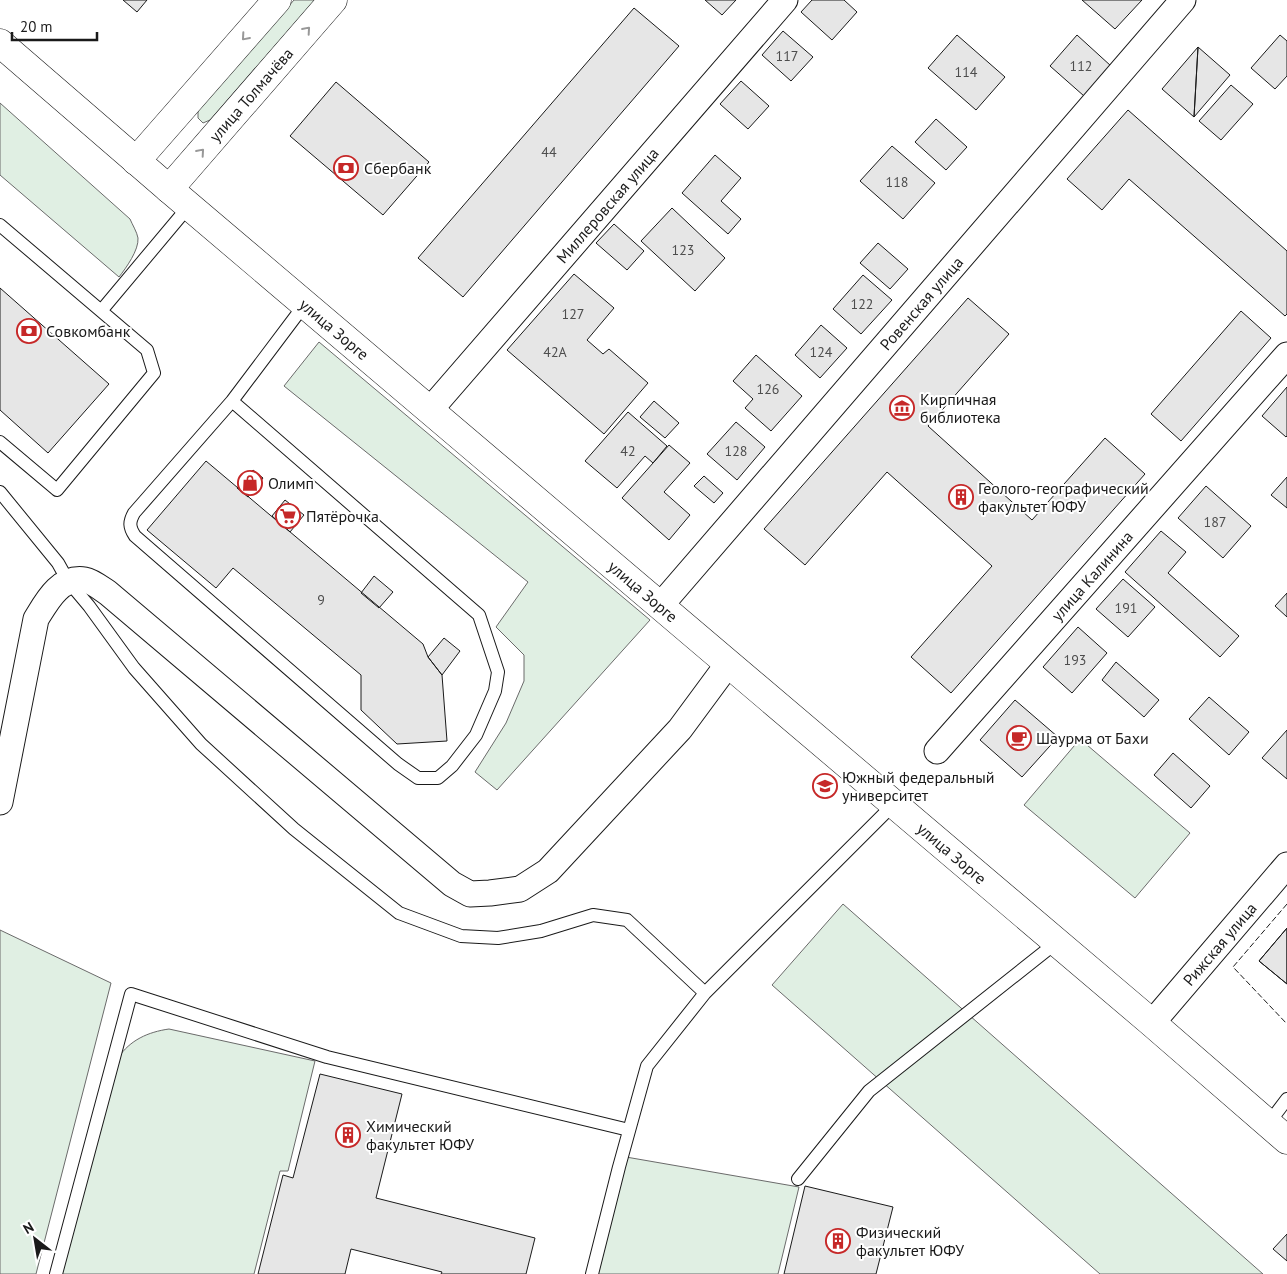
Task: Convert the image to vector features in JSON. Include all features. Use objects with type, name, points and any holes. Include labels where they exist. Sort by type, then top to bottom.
[{"type":"main road","points":[[136,161],[277,0]]},
{"type":"main road","name":"улица Толмачёва","points":[[169,189],[333,0]]},
{"type":"main road","name":"улица Зорге","points":[[0,43],[136,161],[1057,942],[1278,1132]]},
{"type":"street","name":"Миллеровская улица","points":[[430,410],[785,0]]},
{"type":"street","name":"Ровенская улица","points":[[660,606],[1183,0]]},
{"type":"street","name":"улица Калинина","points":[[937,751],[1287,355]]},
{"type":"street","points":[[0,802],[36,619],[52,594],[68,581],[85,580],[108,593],[452,884],[470,894],[520,889],[548,871],[680,729],[728,664]]},
{"type":"street","name":"Рижская улица","points":[[1152,1023],[1287,865]]},
{"type":"lane","points":[[100,310],[189,206]]},
{"type":"lane","points":[[0,225],[147,350],[154,374],[57,490],[0,442]]},
{"type":"lane","points":[[232,401],[479,615],[498,672],[494,692],[476,735],[452,766],[438,778],[418,778],[398,764],[135,536],[131,530],[130,521],[134,513],[232,401],[305,304]]},
{"type":"lane","points":[[0,492],[58,563],[68,581],[89,606],[134,668],[201,744],[294,829],[400,913],[461,936],[498,938],[541,931],[592,915],[627,920],[705,993]]},
{"type":"lane","points":[[592,1274],[647,1066],[705,993],[894,804]]},
{"type":"lane","points":[[798,1179],[869,1091],[1057,942]]},
{"type":"lane","points":[[56,1274],[131,994],[327,1057],[629,1130]]},
{"type":"lane","points":[[1278,1132],[1287,1099]]},
{"type":"green space","points":[[294,0],[315,0],[210,120],[203,123],[198,118],[198,110]]},
{"type":"green space","points":[[0,103],[130,219],[138,238],[138,243],[132,259],[119,277],[0,175]]},
{"type":"green space","points":[[319,342],[650,620],[497,790],[475,772],[506,723],[524,681],[524,655],[496,627],[528,582],[284,386]]},
{"type":"green space","points":[[1080,739],[1190,833],[1135,898],[1024,805]]},
{"type":"green space","points":[[843,904],[1263,1274],[1100,1274],[772,985]]},
{"type":"green space","points":[[0,930],[111,983],[36,1274],[0,1274]]},
{"type":"green space","points":[[169,1029],[315,1061],[288,1171],[280,1171],[254,1274],[62,1274],[118,1058],[128,1046],[140,1038],[154,1032]]},
{"type":"green space","points":[[626,1157],[799,1187],[778,1274],[597,1274]]},
{"type":"building","points":[[123,0],[147,0],[137,12]]},
{"type":"building","points":[[705,0],[736,0],[722,15]]},
{"type":"building","points":[[812,0],[844,0],[857,12],[832,40],[801,12]]},
{"type":"building","points":[[1082,0],[1142,0],[1115,29]]},
{"type":"building","points":[[634,8],[679,46],[463,297],[418,258]]},
{"type":"building","points":[[783,31],[813,57],[791,81],[762,55]]},
{"type":"building","points":[[957,35],[1005,77],[976,110],[928,68]]},
{"type":"building","points":[[1077,35],[1111,66],[1084,96],[1050,66]]},
{"type":"building","points":[[1280,35],[1287,41],[1287,76],[1275,89],[1251,68]]},
{"type":"building","points":[[1198,47],[1194,117],[1162,89]]},
{"type":"building","points":[[1198,47],[1230,75],[1194,117]]},
{"type":"building","points":[[741,81],[769,106],[748,129],[720,104]]},
{"type":"building","points":[[336,82],[429,162],[383,215],[290,136]]},
{"type":"building","points":[[1231,85],[1253,104],[1221,140],[1199,121]]},
{"type":"building","points":[[1128,110],[1287,251],[1287,314],[1285,316],[1129,179],[1102,210],[1067,179]]},
{"type":"building","points":[[936,119],[967,147],[946,170],[915,142]]},
{"type":"building","points":[[892,146],[935,183],[903,219],[860,181]]},
{"type":"building","points":[[715,155],[741,178],[721,201],[741,219],[728,234],[682,193]]},
{"type":"building","points":[[672,208],[725,258],[695,291],[641,241]]},
{"type":"building","points":[[614,224],[644,251],[627,270],[596,243]]},
{"type":"building","points":[[878,243],[908,269],[890,289],[860,263]]},
{"type":"building","points":[[574,274],[614,308],[587,340],[603,354],[609,349],[648,383],[604,434],[507,350]]},
{"type":"building","points":[[863,275],[892,300],[861,334],[833,309]]},
{"type":"building","points":[[0,288],[109,384],[48,453],[0,410]]},
{"type":"building","name":"Геолого-географический факультет ЮФУ","points":[[968,298],[1009,334],[928,426],[1032,520],[1105,438],[1145,474],[951,693],[911,657],[992,566],[887,472],[805,565],[764,529]]},
{"type":"building","points":[[1241,311],[1271,338],[1181,441],[1151,414]]},
{"type":"building","points":[[821,325],[847,348],[820,378],[795,355]]},
{"type":"building","points":[[756,355],[802,396],[771,431],[745,408],[753,399],[733,381]]},
{"type":"building","points":[[1287,387],[1287,436],[1286,437],[1262,416]]},
{"type":"building","points":[[654,401],[679,423],[665,438],[640,417]]},
{"type":"building","points":[[628,412],[667,446],[653,463],[645,456],[617,488],[585,461]]},
{"type":"building","points":[[736,422],[765,447],[737,480],[707,454]]},
{"type":"building","points":[[669,445],[690,463],[664,492],[690,515],[669,540],[622,498]]},
{"type":"building","points":[[206,461],[423,644],[428,657],[442,675],[447,741],[397,744],[361,710],[361,675],[233,568],[216,588],[147,530]]},
{"type":"building","name":"Олимп","points":[[253,470],[263,478],[248,497],[237,488]]},
{"type":"building","points":[[704,476],[723,493],[714,503],[694,486]]},
{"type":"building","points":[[1287,477],[1287,508],[1271,495]]},
{"type":"building","points":[[1206,486],[1251,526],[1223,558],[1178,518]]},
{"type":"building","name":"Пятёрочка","points":[[285,500],[304,515],[290,532],[272,516]]},
{"type":"building","points":[[1161,531],[1186,552],[1168,573],[1239,636],[1220,657],[1125,572]]},
{"type":"building","points":[[374,576],[393,592],[379,608],[361,593]]},
{"type":"building","points":[[1123,579],[1155,607],[1128,637],[1096,609]]},
{"type":"building","points":[[1287,593],[1287,617],[1275,606]]},
{"type":"building","points":[[1078,627],[1107,653],[1072,693],[1043,667]]},
{"type":"building","points":[[444,638],[460,651],[442,675],[428,657]]},
{"type":"building","points":[[1116,662],[1159,700],[1144,717],[1102,680]]},
{"type":"building","points":[[1209,697],[1249,732],[1229,755],[1189,719]]},
{"type":"building","name":"Шаурма от Бахи","points":[[1015,700],[1058,737],[1022,777],[980,740]]},
{"type":"building","points":[[1287,730],[1287,779],[1262,758]]},
{"type":"building","points":[[1173,753],[1210,786],[1191,808],[1154,775]]},
{"type":"building","points":[[1287,928],[1287,984],[1259,961]]},
{"type":"building","points":[[1287,928],[1287,984],[1259,961]]},
{"type":"building","name":"Химический факультет ЮФУ","points":[[320,1074],[402,1094],[376,1198],[535,1238],[526,1274],[441,1274],[442,1272],[351,1249],[345,1274],[258,1274],[283,1175],[293,1178]]},
{"type":"building","name":"Физический факультет ЮФУ","points":[[805,1186],[893,1207],[876,1274],[784,1274]]},
{"type":"building","points":[[1287,1234],[1287,1261],[1273,1249]]},
{"type":"fence","points":[[1287,904],[1233,967],[1287,1024]]},
{"type":"place","name":"Сбербанк","points":[[346,168]]},
{"type":"place","name":"Совкомбанк","points":[[29,331]]},
{"type":"place","name":"Кирпичная библиотека","points":[[902,408]]},
{"type":"place","name":"Олимп","points":[[250,483]]},
{"type":"place","name":"Геолого-географический факультет ЮФУ","points":[[961,497]]},
{"type":"place","name":"Пятёрочка","points":[[288,516]]},
{"type":"place","name":"Шаурма от Бахи","points":[[1019,738]]},
{"type":"place","name":"Южный федеральный университет","points":[[825,786]]},
{"type":"place","name":"Химический факультет ЮФУ","points":[[348,1135]]},
{"type":"place","name":"Физический факультет ЮФУ","points":[[838,1241]]}]
